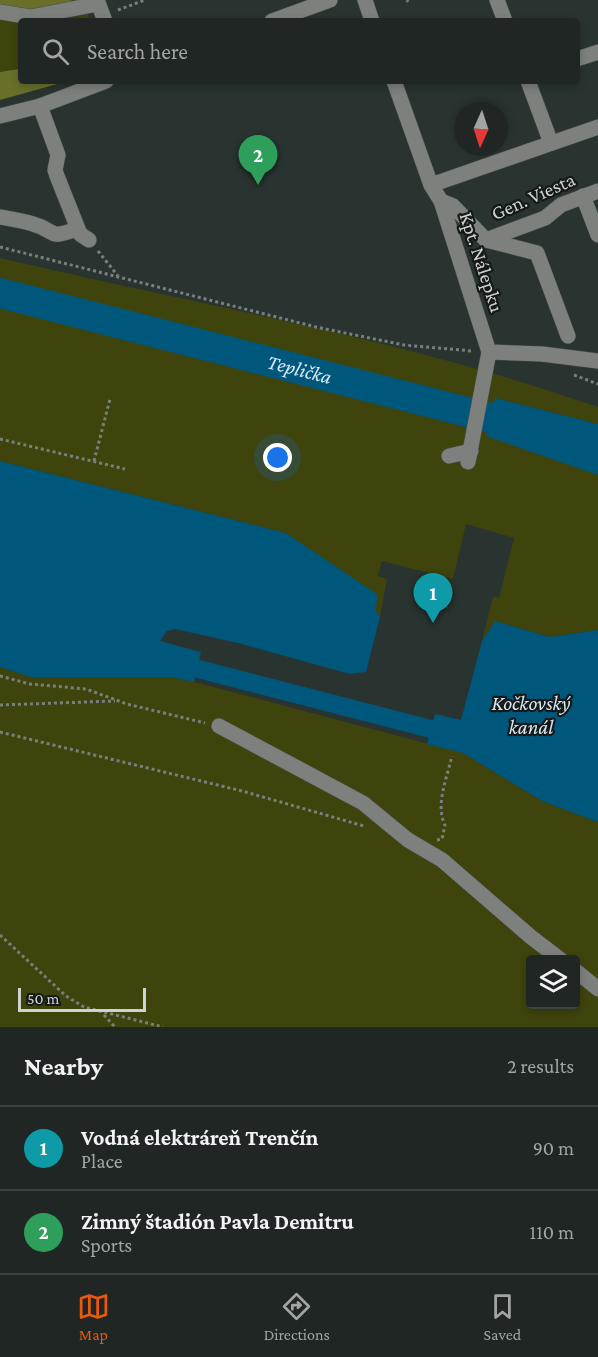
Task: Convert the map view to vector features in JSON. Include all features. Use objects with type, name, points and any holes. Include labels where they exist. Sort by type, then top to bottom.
[{"type":"street","points":[[280,18],[330,0]]},
{"type":"street","points":[[364,0],[371,18]]},
{"type":"street","points":[[497,0],[504,18]]},
{"type":"street","points":[[0,12],[30,17],[103,9]]},
{"type":"street","points":[[580,58],[598,52]]},
{"type":"street","points":[[0,116],[40,106],[98,84]]},
{"type":"street","name":"Kpt. Nálepku","points":[[395,84],[431,185],[441,201],[489,352],[470,451],[449,456]]},
{"type":"street","points":[[529,84],[551,143]]},
{"type":"street","points":[[40,106],[58,155],[55,171],[80,234],[89,240]]},
{"type":"street","points":[[431,185],[598,127]]},
{"type":"street","name":"Gen. Viesta","points":[[486,240],[545,218],[561,205],[598,191]]},
{"type":"street","points":[[583,196],[598,235]]},
{"type":"street","points":[[441,201],[453,206],[486,240],[537,253],[568,336]]},
{"type":"street","points":[[0,217],[36,224],[51,235],[78,229]]},
{"type":"street","points":[[489,352],[542,354],[598,361]]},
{"type":"street","points":[[219,726],[363,803],[408,840],[442,860],[531,938],[554,955]]},
{"type":"street","points":[[580,974],[598,989]]},
{"type":"path","points":[[103,9],[144,0]]},
{"type":"path","points":[[89,240],[119,276]]},
{"type":"path","points":[[0,248],[316,327],[393,343],[489,352]]},
{"type":"path","points":[[94,461],[110,399]]},
{"type":"path","points":[[0,439],[125,469]]},
{"type":"path","points":[[0,676],[30,684],[86,689],[117,700],[219,726]]},
{"type":"path","points":[[0,705],[117,700]]},
{"type":"path","points":[[0,732],[242,791],[368,827]]},
{"type":"path","points":[[408,840],[442,839],[445,825],[441,816],[441,803],[452,756]]},
{"type":"path","points":[[0,935],[66,996],[103,1014],[163,1027]]},
{"type":"path","points":[[103,1014],[115,1027]]},
{"type":"green space","points":[[0,0],[83,0],[89,18],[18,18],[18,83],[0,93]]},
{"type":"green space","points":[[0,0],[71,0],[76,12],[61,17],[0,4]]},
{"type":"green space","points":[[18,69],[18,84],[57,84],[0,100],[0,72]]},
{"type":"green space","points":[[0,258],[376,342],[525,383],[598,407],[598,424],[495,398],[598,475],[598,630],[550,637],[495,621],[482,641],[493,597],[499,598],[514,538],[466,524],[453,579],[382,561],[378,576],[387,579],[380,617],[286,533],[0,461]]},
{"type":"green space","points":[[0,667],[31,677],[170,677],[194,682],[463,753],[542,801],[598,822],[598,1027],[0,1027]]},
{"type":"water","points":[[495,398],[598,424],[598,475],[486,436]]},
{"type":"water","points":[[0,461],[286,533],[378,595],[375,610],[380,617],[366,672],[350,674],[238,643],[175,629],[167,631],[160,641],[201,652],[194,682],[170,677],[31,677],[0,667]]},
{"type":"water","name":"Kočkovský kanál","points":[[495,621],[550,637],[598,630],[598,822],[542,801],[463,753],[427,744],[435,714],[461,720],[482,641]]},
{"type":"waterway","name":"Teplička","points":[[0,293],[491,418],[598,450]]},
{"type":"waterway","name":"Kočkovský kanál","points":[[175,663],[431,729],[453,732]]},
{"type":"place","name":"Zimný štadión Pavla Demitru","points":[[258,185]]},
{"type":"place","name":"Vodná elektráreň Trenčín","points":[[433,623]]}]
